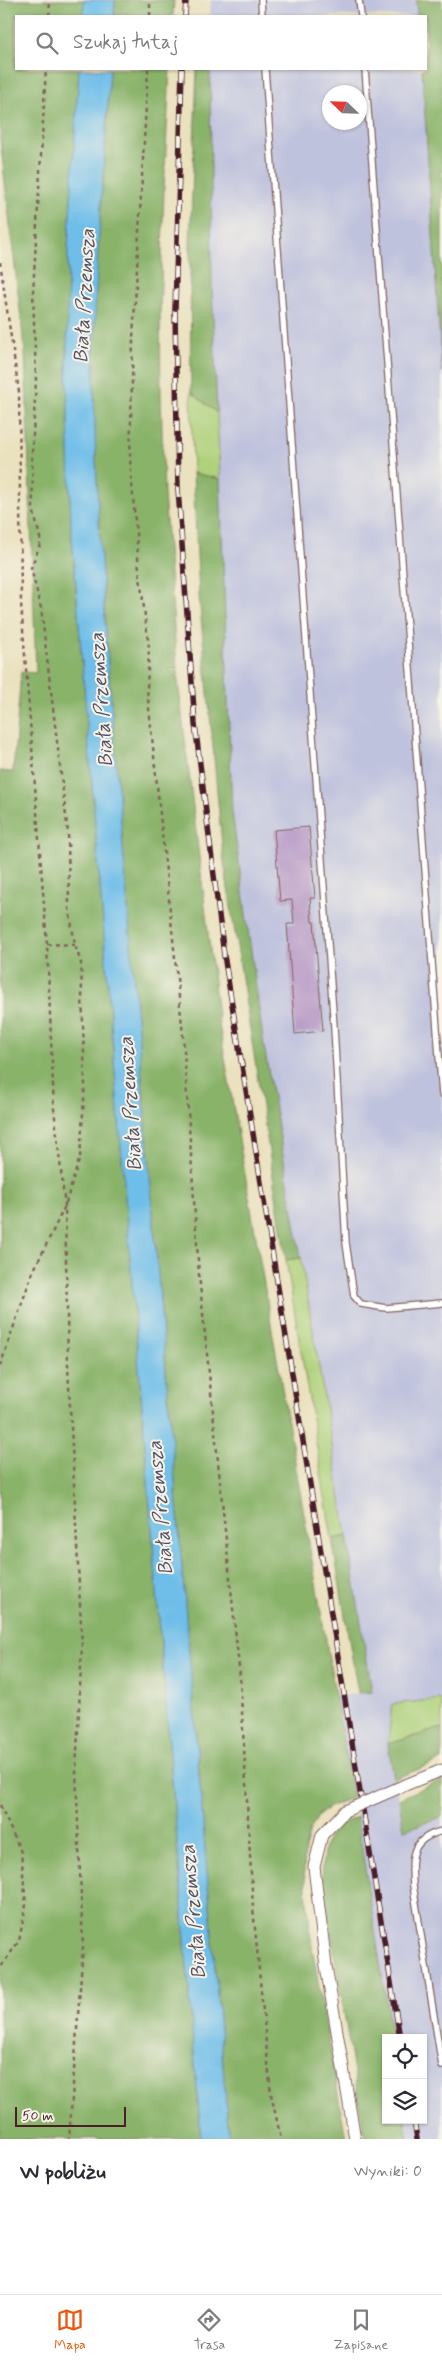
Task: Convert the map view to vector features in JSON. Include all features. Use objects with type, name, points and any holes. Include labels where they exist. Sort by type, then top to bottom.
[{"type":"street","points":[[356,2139],[326,1966],[314,1867],[322,1835],[345,1811],[442,1770]]},
{"type":"lane","points":[[261,0],[262,15]]},
{"type":"lane","points":[[359,0],[361,15]]},
{"type":"lane","points":[[265,70],[333,1017],[346,1243],[354,1296],[361,1304],[386,1308],[442,1303]]},
{"type":"lane","points":[[365,70],[442,1095]]},
{"type":"lane","points":[[442,1831],[424,1838],[415,1848],[411,1862],[442,2066]]},
{"type":"path","points":[[49,15],[50,0]]},
{"type":"path","points":[[150,0],[150,15]]},
{"type":"path","points":[[0,1366],[32,1274],[65,1206],[80,1157],[85,1084],[81,963],[75,946],[69,908],[68,833],[40,608],[31,568],[41,542],[33,509],[32,454],[36,380],[33,292],[46,70]]},
{"type":"path","points":[[148,70],[132,339],[130,459],[139,570],[149,647],[147,689],[183,1035],[199,1275],[240,1677],[253,1908],[271,2094],[282,2139]]},
{"type":"path","points":[[0,262],[19,392],[21,603],[47,944],[54,1109],[65,1206],[68,1367],[82,1644],[76,1773],[83,1947],[68,2139]]},
{"type":"path","points":[[47,944],[75,946]]},
{"type":"path","points":[[0,1806],[21,1852],[26,1905],[19,1941],[0,1968]]},
{"type":"shaded area","points":[[211,0],[416,0],[417,15],[210,15]]},
{"type":"shaded area","points":[[210,70],[422,70],[442,372],[442,1699],[392,1704],[389,1744],[404,1830],[442,1817],[442,2139],[408,2139],[406,2124],[427,2124],[427,2034],[391,2034],[336,1697],[372,1691],[314,1332],[264,1046],[232,812],[212,287]]},
{"type":"green space","points":[[0,0],[84,0],[83,15],[15,15],[15,70],[79,70],[68,249],[67,372],[71,525],[201,2139],[0,2139],[0,771],[13,772],[21,672],[36,673],[25,353],[0,139]]},
{"type":"green space","points":[[115,0],[174,0],[173,15],[114,15]]},
{"type":"green space","points":[[416,0],[442,0],[442,372],[422,70],[427,70],[427,15],[417,15]]},
{"type":"green space","points":[[110,70],[170,70],[160,315],[161,396],[164,494],[178,681],[219,1024],[353,1797],[331,1806],[319,1814],[310,1831],[305,1849],[304,1871],[312,1947],[346,2139],[229,2139],[109,677],[96,454],[94,340],[97,262]]},
{"type":"green space","points":[[197,70],[210,70],[212,287],[217,413],[191,392],[190,245]]},
{"type":"green space","points":[[191,392],[217,413],[220,479],[193,473]]},
{"type":"green space","points":[[193,473],[220,479],[232,812],[264,1046],[301,1258],[286,1260],[223,856],[199,596]]},
{"type":"green space","points":[[301,1258],[347,1536],[332,1539],[286,1260]]},
{"type":"green space","points":[[347,1536],[372,1692],[358,1693],[332,1539]]},
{"type":"green space","points":[[442,1699],[442,1728],[388,1744],[392,1704]]},
{"type":"green space","points":[[442,1728],[442,1760],[394,1779],[388,1744]]},
{"type":"green space","points":[[442,1779],[442,1817],[404,1830],[399,1799]]},
{"type":"green space","points":[[357,1817],[391,2034],[382,2034],[382,2124],[406,2124],[408,2139],[365,2139],[323,1886],[324,1853],[328,1837],[332,1831],[345,1822]]},
{"type":"water","points":[[84,0],[115,0],[114,15],[83,15]]},
{"type":"water","name":"Biała Przemsza","points":[[79,70],[110,70],[97,262],[94,340],[99,528],[109,677],[229,2139],[201,2139],[71,525],[67,372],[68,249]]},
{"type":"building","points":[[309,827],[315,898],[310,898],[312,922],[314,922],[323,1031],[295,1034],[287,924],[294,924],[292,900],[280,901],[274,830]]},
{"type":"railway","points":[[185,15],[186,0]]},
{"type":"railway","points":[[182,70],[175,310],[178,489],[195,724],[224,955],[399,2034]]},
{"type":"railway","points":[[415,2124],[417,2139]]}]
